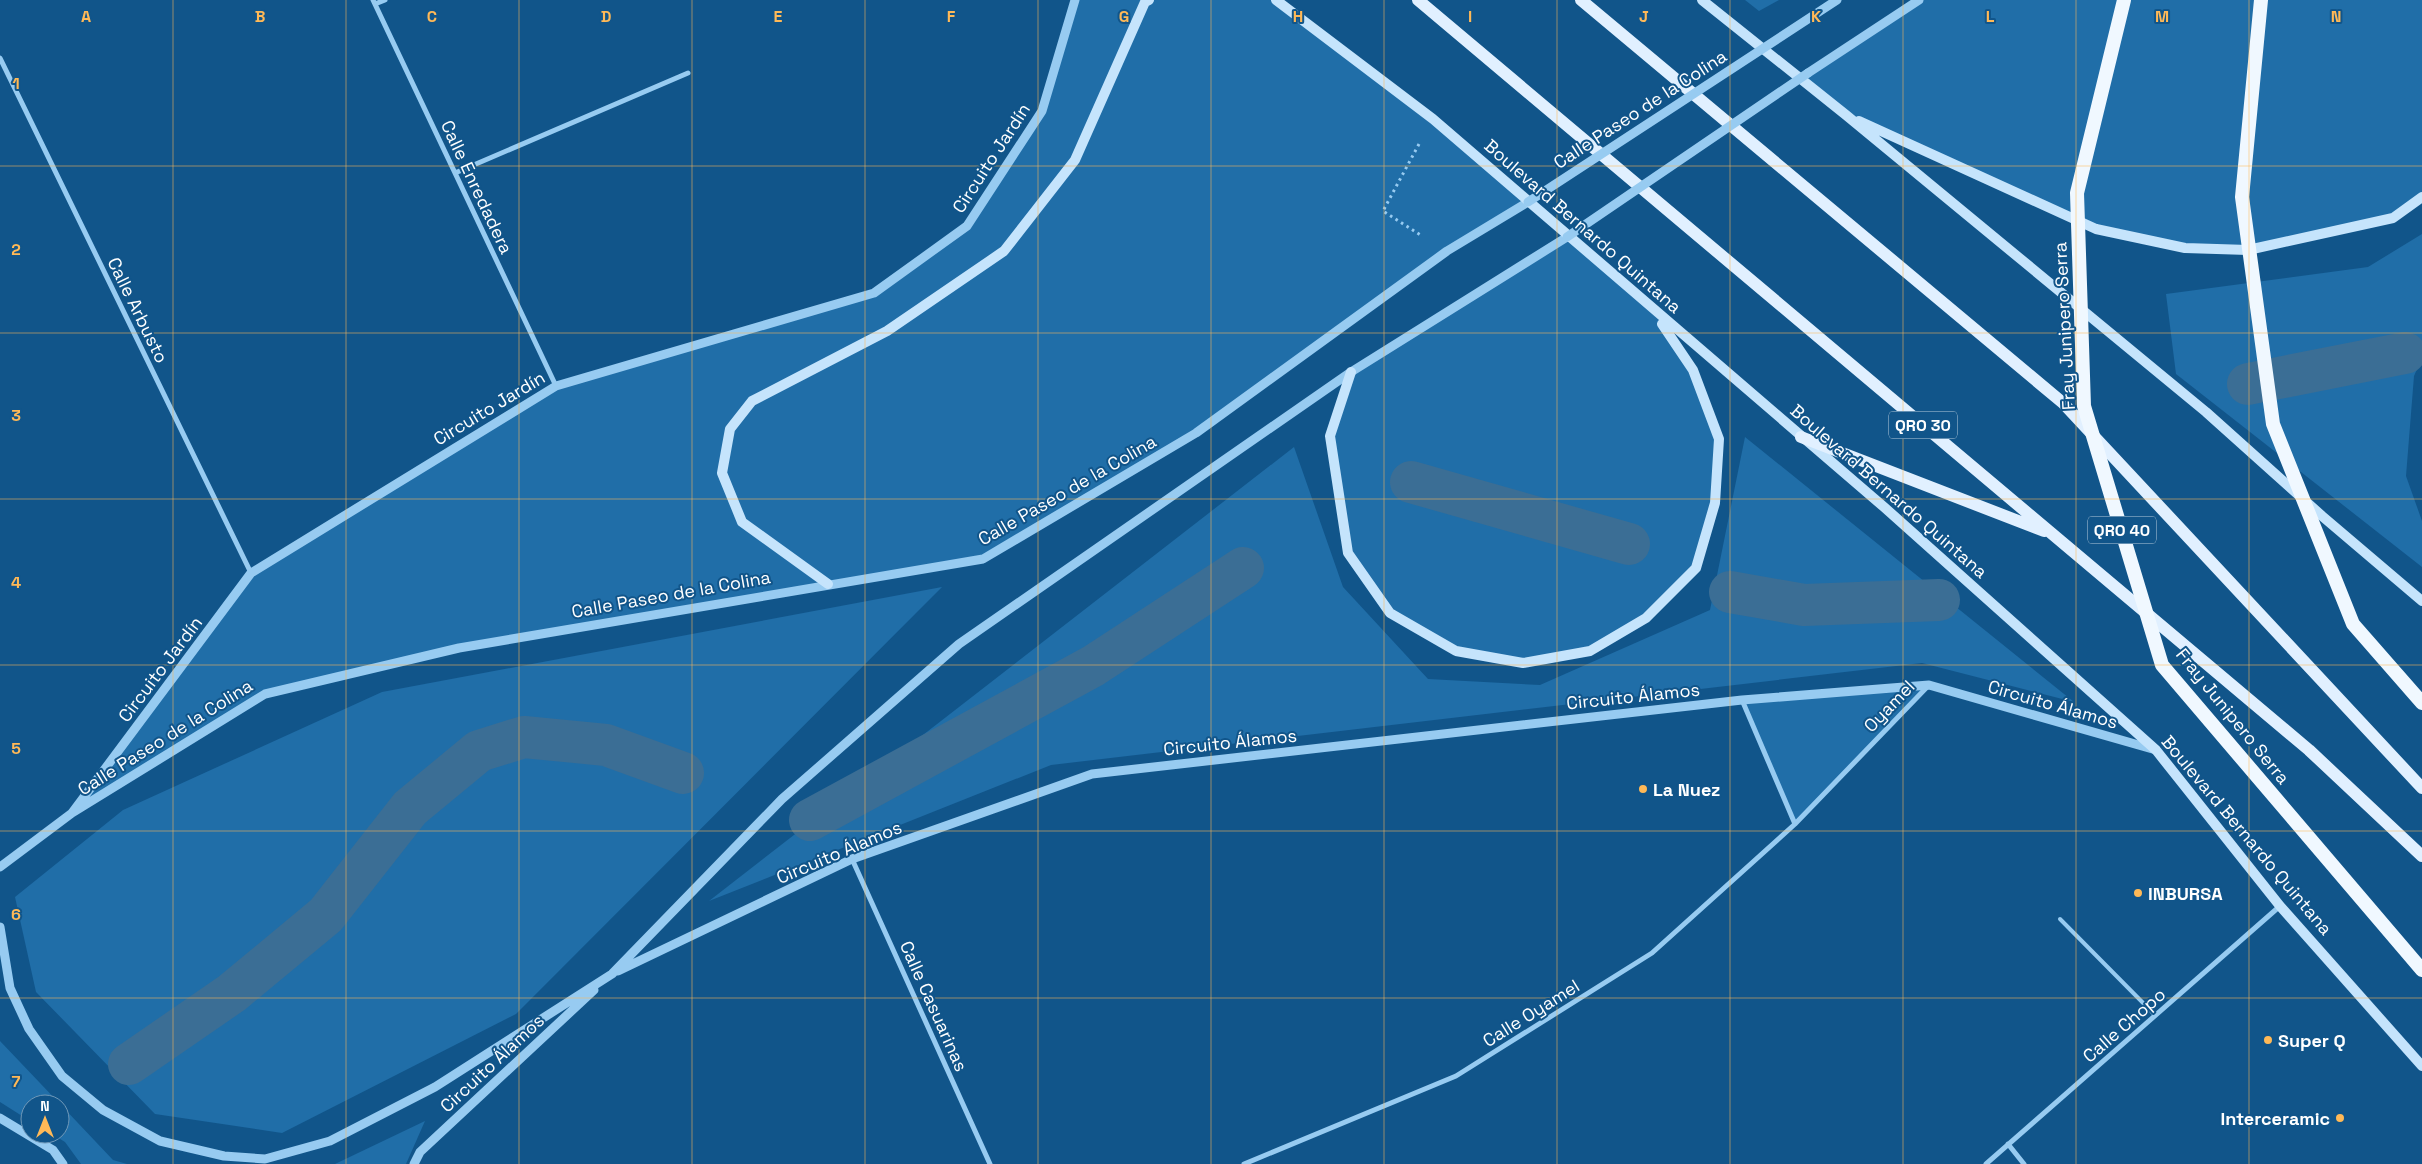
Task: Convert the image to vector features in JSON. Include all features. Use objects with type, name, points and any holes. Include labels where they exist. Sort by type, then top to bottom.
[{"type":"highway","name":"Fray Junipero Serra","points":[[2124,0],[2077,193],[2084,406],[2162,664],[2422,970]]},
{"type":"highway","points":[[2261,0],[2242,197],[2273,424],[2353,624],[2422,704]]},
{"type":"main road","points":[[828,584],[742,522],[722,473],[730,429],[752,401],[887,331],[1004,251],[1075,160],[1145,2],[1149,0]]},
{"type":"main road","name":"Boulevard Bernardo Quintana","points":[[1276,0],[1433,119],[1891,514],[2156,750],[2280,906],[2422,1066]]},
{"type":"main road","name":"QRO 30","points":[[1418,0],[2308,750],[2422,856]]},
{"type":"main road","points":[[1581,0],[2063,403],[2422,788]]},
{"type":"main road","points":[[1702,0],[1846,115],[2206,412],[2322,516],[2422,601]]},
{"type":"main road","points":[[1846,115],[2096,230],[2185,248],[2248,250],[2393,218],[2422,197]]},
{"type":"main road","points":[[1352,372],[1330,436],[1348,553],[1390,613],[1456,651],[1523,662],[1590,651],[1646,618],[1696,568],[1715,503],[1718,439],[1693,370],[1655,312]]},
{"type":"main road","points":[[1801,437],[2054,535]]},
{"type":"street","points":[[374,2],[385,0]]},
{"type":"street","name":"Circuito Jardín","points":[[0,867],[72,813],[251,574],[556,386],[874,293],[967,226],[1042,111],[1075,0]]},
{"type":"street","name":"Calle Paseo de la Colina","points":[[72,813],[265,694],[458,648],[983,559],[1196,432],[1447,251],[1513,212],[1837,0]]},
{"type":"street","points":[[0,927],[10,988],[29,1030],[62,1076],[104,1110],[160,1141],[224,1156],[265,1159],[330,1141],[435,1088],[612,974],[782,800],[959,644],[1352,372],[1552,247],[1919,0]]},
{"type":"street","name":"Calle Enredadera","points":[[374,2],[556,386]]},
{"type":"street","name":"Calle Arbusto","points":[[0,58],[251,574]]},
{"type":"street","points":[[455,173],[688,73]]},
{"type":"street","name":"Circuito Álamos","points":[[414,1164],[420,1152],[612,974],[852,860],[1092,774],[1742,700],[1929,685],[2156,750]]},
{"type":"street","name":"Oyamel","points":[[1868,747],[1929,685]]},
{"type":"street","points":[[1742,700],[1795,824]]},
{"type":"street","name":"Calle Oyamel","points":[[1244,1164],[1456,1076],[1652,953],[1795,824],[1868,747]]},
{"type":"street","name":"Calle Casuarinas","points":[[852,860],[990,1164]]},
{"type":"street","name":"Calle Chopo","points":[[1986,1164],[2280,906]]},
{"type":"street","points":[[0,1118],[53,1150],[63,1164]]},
{"type":"street","points":[[2008,1144],[2024,1164]]},
{"type":"lane","points":[[2060,919],[2156,1015]]},
{"type":"path","points":[[1433,119],[1383,211],[1447,251]]},
{"type":"shaded area","points":[[1075,0],[1276,0],[1528,200],[1447,251],[1196,432],[983,559],[459,648],[265,694],[72,813],[251,573],[556,386],[874,293],[967,226],[1042,111]]},
{"type":"shaded area","points":[[1745,0],[1779,0],[1759,11]]},
{"type":"shaded area","points":[[1919,0],[2422,0],[2422,197],[2393,218],[2248,250],[2185,248],[2096,229],[1846,115],[1801,79]]},
{"type":"shaded area","points":[[2422,234],[2422,358],[2414,376],[2406,476],[2422,521],[2422,567],[2176,374],[2166,294],[2368,267]]},
{"type":"shaded area","points":[[1567,237],[1655,312],[1693,370],[1719,439],[1715,503],[1696,568],[1646,618],[1590,651],[1523,663],[1456,651],[1390,613],[1348,553],[1330,436],[1351,372]]},
{"type":"shaded area","points":[[1745,437],[2074,702],[1922,663],[1051,765],[709,901],[1294,447],[1343,587],[1428,679],[1540,685],[1710,610]]},
{"type":"shaded area","points":[[942,587],[516,1014],[282,1133],[155,1114],[36,992],[15,897],[123,810],[382,692]]},
{"type":"shaded area","points":[[1929,685],[1795,824],[1742,700]]},
{"type":"shaded area","points":[[0,1041],[50,1094],[20,1094],[20,1115],[0,1102]]},
{"type":"shaded area","points":[[70,1115],[113,1160],[127,1164],[81,1164],[66,1144],[70,1144]]},
{"type":"shaded area","points":[[425,1121],[406,1164],[335,1164]]},
{"type":"waterway","points":[[2248,384],[2405,353]]},
{"type":"waterway","points":[[1411,482],[1629,544]]},
{"type":"waterway","points":[[810,820],[1093,666],[1243,568]]},
{"type":"waterway","points":[[1730,592],[1804,605],[1939,600]]},
{"type":"waterway","points":[[129,1064],[232,993],[326,915],[410,808],[479,751],[524,737],[606,745],[683,773]]},
{"type":"place","name":"La Nuez","points":[[1643,789]]},
{"type":"place","name":"INBURSA","points":[[2138,893]]},
{"type":"place","name":"Super Q","points":[[2268,1040]]},
{"type":"place","name":"Interceramic","points":[[2340,1118]]}]
